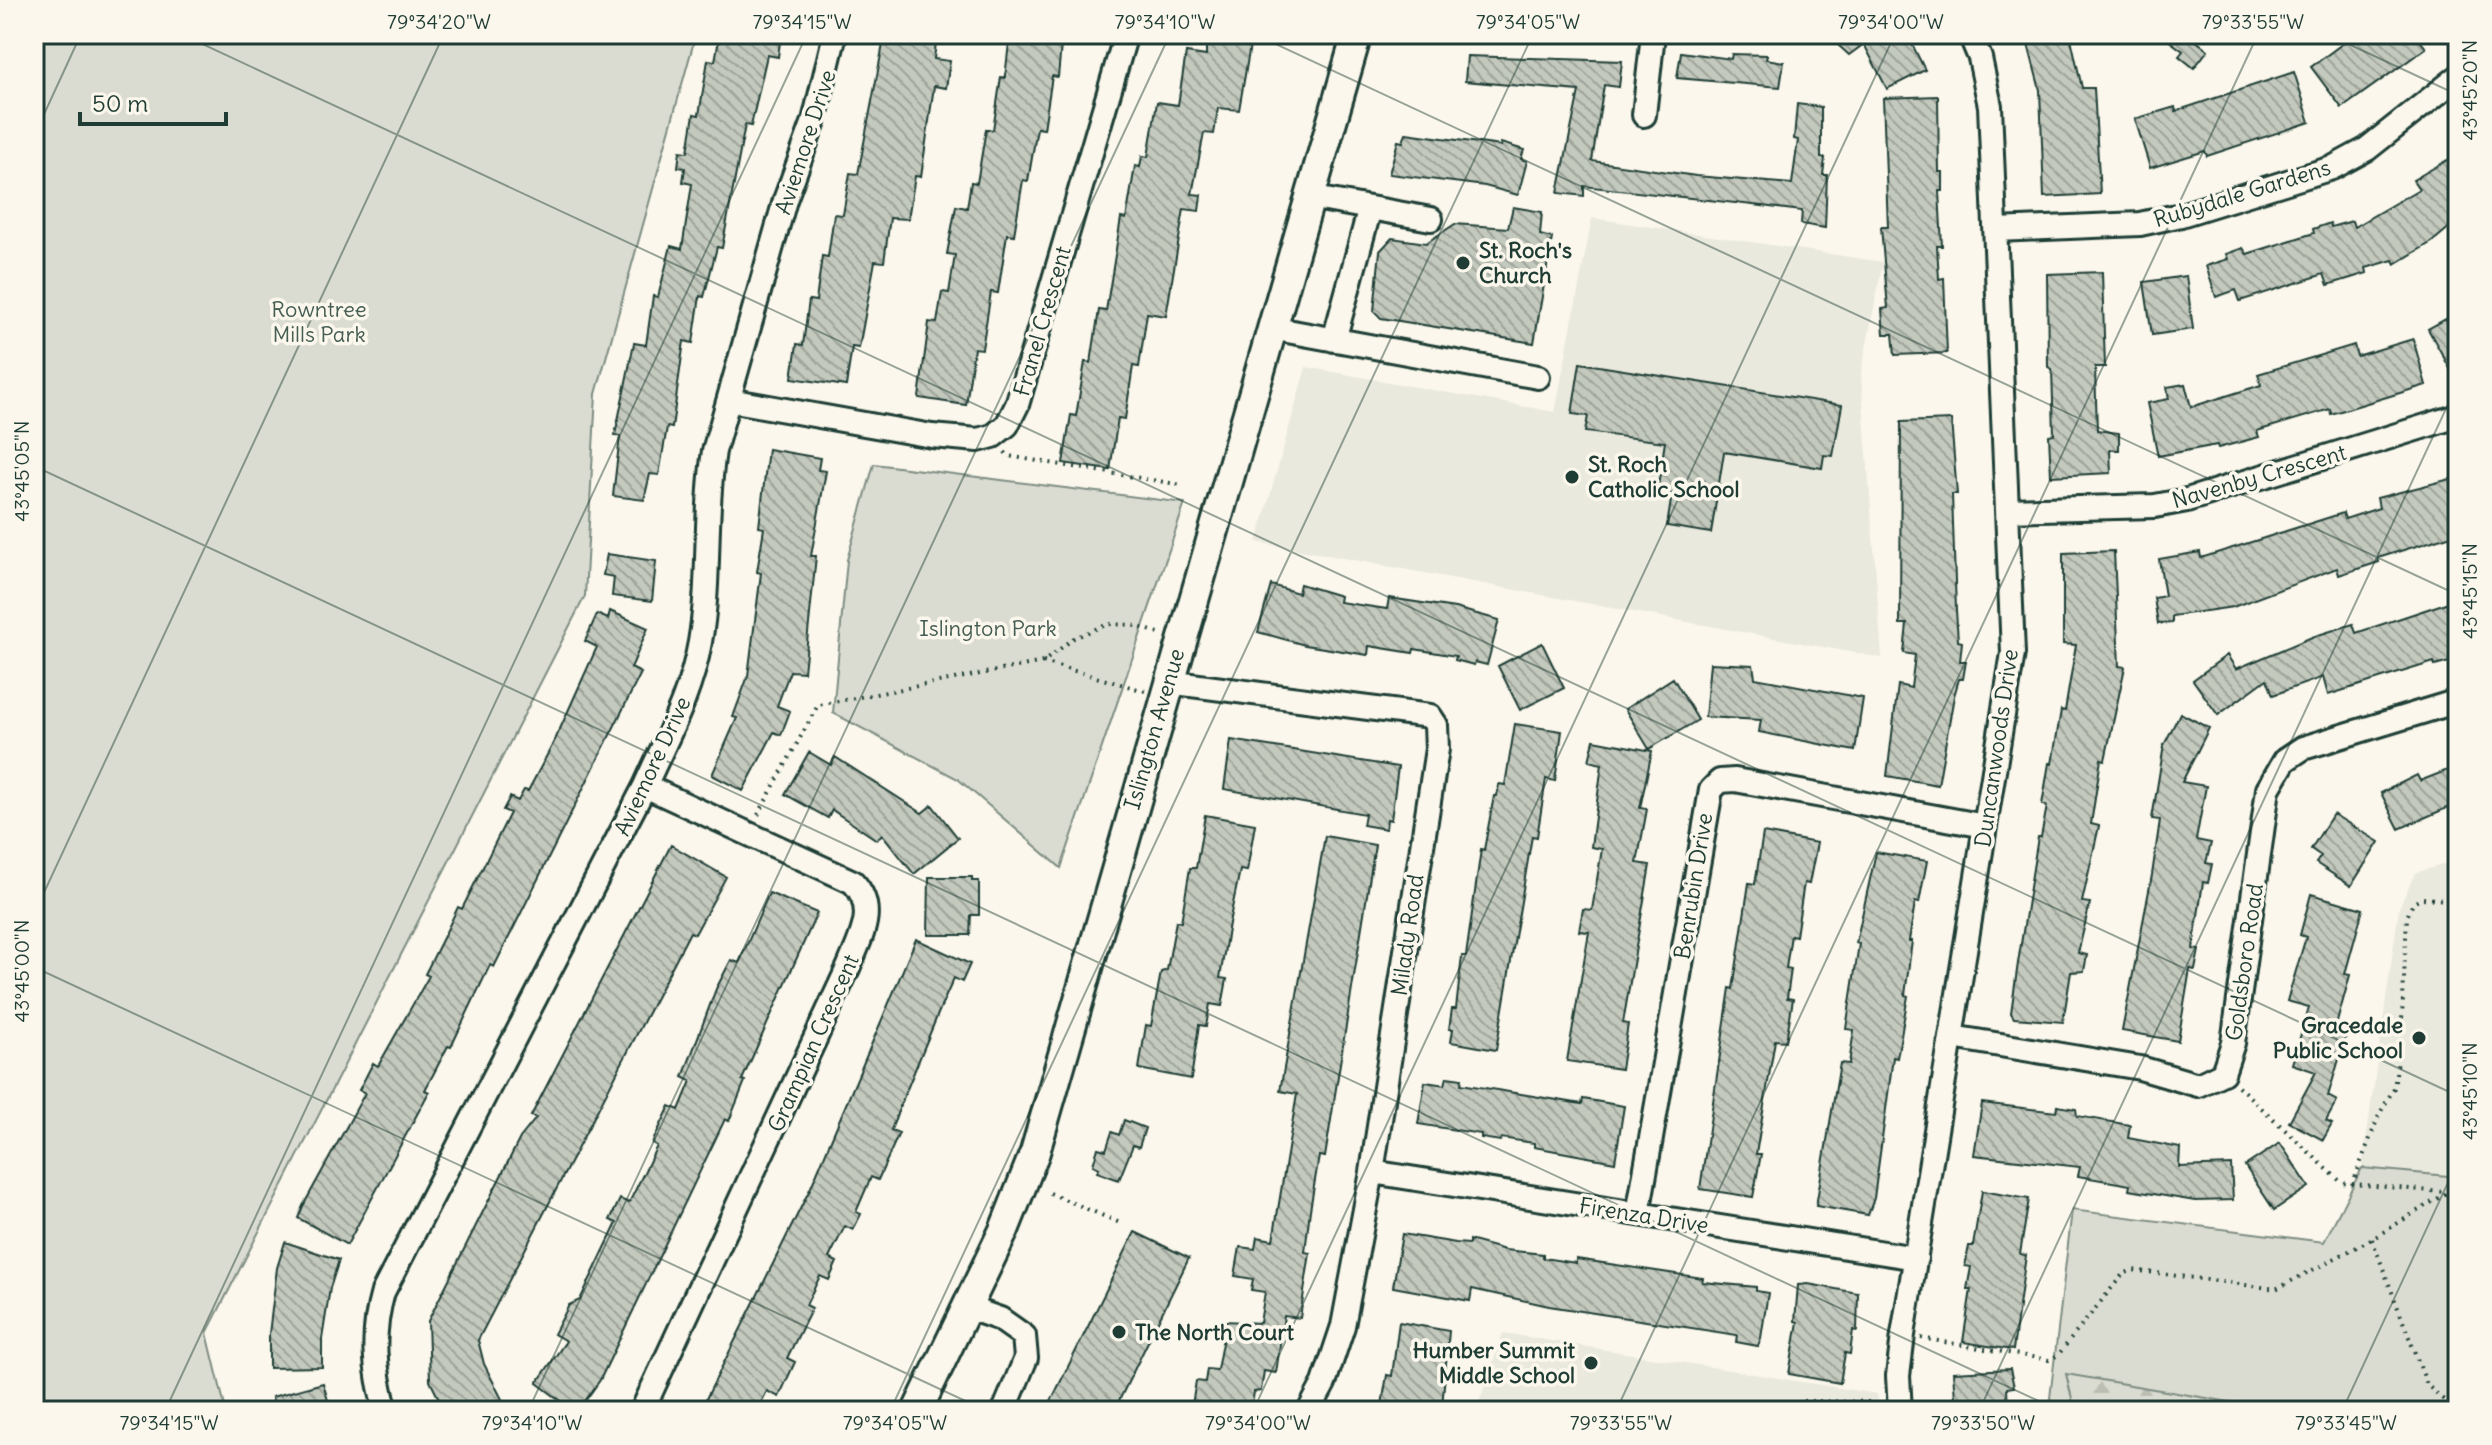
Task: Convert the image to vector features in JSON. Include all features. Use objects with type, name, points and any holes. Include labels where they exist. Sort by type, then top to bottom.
[{"type":"main road","name":"Islington Avenue","points":[[917,1411],[1004,1230],[1035,1152],[1357,34]]},
{"type":"street","name":"Aviemore Drive","points":[[386,1411],[377,1378],[374,1345],[375,1320],[383,1292],[681,711],[700,643],[708,492],[714,451],[785,200],[814,121],[835,34]]},
{"type":"street","name":"Franel Crescent","points":[[993,436],[1007,425],[1017,405],[1126,34]]},
{"type":"street","points":[[1644,115],[1653,34]]},
{"type":"street","name":"Duncanwoods Drive","points":[[1900,1411],[1903,1335],[2013,653],[1990,106],[1980,58],[1970,34]]},
{"type":"street","name":"Rubydale Gardens","points":[[1997,230],[2140,224],[2181,215],[2332,168],[2367,149],[2458,77]]},
{"type":"street","points":[[1309,197],[1431,219]]},
{"type":"street","points":[[1334,340],[1370,208]]},
{"type":"street","points":[[1271,328],[1538,377]]},
{"type":"street","points":[[729,400],[932,436],[978,440],[993,436]]},
{"type":"street","name":"Navenby Crescent","points":[[2008,510],[2155,506],[2187,500],[2458,416]]},
{"type":"street","name":"Milady Road","points":[[1166,689],[1430,716],[1436,725],[1437,749],[1372,1172],[1343,1326],[1324,1383],[1309,1411]]},
{"type":"street","name":"Goldsboro Road","points":[[2223,1073],[2233,1043],[2266,802],[2275,772],[2285,760],[2303,748],[2458,701]]},
{"type":"street","name":"Benrubin Drive","points":[[1638,1214],[1711,790],[1720,781],[1735,780],[1985,826]]},
{"type":"street","name":"Grampian Crescent","points":[[642,1411],[849,966],[867,918],[863,893],[853,882],[645,786]]},
{"type":"street","points":[[1952,1037],[2140,1068],[2198,1085],[2223,1073]]},
{"type":"street","name":"Firenza Drive","points":[[1372,1172],[1916,1258]]},
{"type":"street","points":[[966,1307],[1000,1319],[1024,1336],[1026,1358],[1004,1411]]},
{"type":"path","points":[[993,436],[1008,456],[1182,485]]},
{"type":"path","points":[[1043,662],[1074,638],[1108,624],[1132,625],[1180,640]]},
{"type":"path","points":[[747,834],[818,705],[1043,662],[1166,689]]},
{"type":"path","points":[[2352,1185],[2379,1115],[2394,1088],[2401,1040],[2407,917],[2413,903],[2423,898],[2458,901]]},
{"type":"path","points":[[2223,1073],[2342,1183],[2445,1193]]},
{"type":"path","points":[[1903,1335],[2049,1360],[2058,1355],[2123,1274],[2133,1270],[2276,1289],[2372,1239],[2458,1186]]},
{"type":"path","points":[[1050,1193],[1120,1223]]},
{"type":"path","points":[[2372,1239],[2427,1385],[2456,1411]]},
{"type":"path","points":[[1803,1401],[1874,1402]]},
{"type":"shaded area","name":"St. Roch Catholic School","points":[[1592,218],[1883,262],[1861,374],[1882,658],[1257,542],[1306,367],[1555,412]]},
{"type":"shaded area","name":"Gracedale Public School","points":[[2458,860],[2458,1177],[2362,1168],[2399,908],[2415,873]]},
{"type":"shaded area","name":"Humber Summit Middle School","points":[[1503,1333],[1877,1394],[1881,1411],[1476,1411]]},
{"type":"green space","name":"Rowntree Mills Park","points":[[34,34],[696,34],[596,394],[585,596],[207,1333],[226,1411],[34,1411]]},
{"type":"green space","name":"Islington Park","points":[[874,464],[1185,503],[1061,868],[958,779],[833,713],[847,560]]},
{"type":"green space","points":[[2362,1168],[2458,1177],[2458,1411],[2055,1411],[2050,1398],[2072,1210],[2324,1242]]},
{"type":"green space","points":[[2066,1374],[2259,1407],[2282,1411],[2075,1411]]},
{"type":"building","points":[[720,34],[781,34],[778,57],[767,55],[751,126],[745,125],[722,248],[717,247],[704,297],[700,296],[693,343],[684,341],[672,428],[667,427],[659,475],[650,474],[644,500],[613,496],[620,436],[615,435],[634,343],[646,345],[653,296],[658,297],[671,246],[682,249],[692,184],[683,182],[685,168],[678,167],[680,151],[688,152],[694,114],[699,115],[708,60],[715,61]]},
{"type":"building","points":[[885,34],[937,34],[934,59],[950,61],[946,88],[934,86],[921,177],[915,176],[908,219],[890,218],[884,262],[875,261],[859,348],[852,347],[846,386],[792,378],[797,344],[803,345],[809,300],[816,301],[822,256],[828,257],[834,214],[843,215],[850,173],[858,174]]},
{"type":"building","points":[[1010,34],[1062,34],[1058,77],[1052,76],[1044,129],[1037,128],[1028,181],[1023,180],[1014,235],[1007,234],[998,293],[991,292],[982,349],[974,348],[966,405],[919,398],[929,322],[937,323],[942,292],[949,293],[955,255],[947,254],[956,206],[967,208],[971,182],[977,183],[986,129],[993,130],[1001,77],[1005,78]]},
{"type":"building","points":[[1206,34],[1252,34],[1239,110],[1218,108],[1214,134],[1204,133],[1192,194],[1201,195],[1199,211],[1184,209],[1166,316],[1147,313],[1139,367],[1133,366],[1125,419],[1118,418],[1110,470],[1063,463],[1071,415],[1076,416],[1085,362],[1091,363],[1099,310],[1106,311],[1121,218],[1126,219],[1135,166],[1140,167],[1142,156],[1148,157],[1157,102],[1178,105],[1186,53],[1206,56]]},
{"type":"building","points":[[1826,34],[1878,34],[1886,43],[1907,34],[1925,70],[1887,89],[1864,44],[1849,55]]},
{"type":"building","points":[[2070,34],[2082,88],[2094,88],[2100,194],[2044,197],[2040,90],[2028,44]]},
{"type":"building","points":[[2160,34],[2187,34],[2208,50],[2194,68],[2179,56],[2183,51]]},
{"type":"building","points":[[2340,34],[2415,34],[2426,48],[2342,108],[2311,67],[2346,41]]},
{"type":"building","points":[[1681,52],[1731,59],[1732,54],[1767,55],[1766,59],[1784,62],[1780,87],[1677,78]]},
{"type":"building","points":[[1467,56],[1622,61],[1619,87],[1604,85],[1592,161],[1696,176],[1792,184],[1798,140],[1794,139],[1797,104],[1821,107],[1821,158],[1825,158],[1823,175],[1827,175],[1825,228],[1801,224],[1802,211],[1584,186],[1584,196],[1558,193],[1579,91],[1465,81]]},
{"type":"building","points":[[2294,72],[2310,122],[2207,156],[2205,151],[2150,168],[2135,119],[2175,107],[2176,111]]},
{"type":"building","points":[[1938,96],[1939,172],[1943,172],[1943,191],[1939,191],[1942,246],[1937,246],[1939,279],[1944,278],[1947,353],[1895,355],[1893,334],[1884,334],[1882,309],[1888,308],[1881,227],[1888,227],[1883,98]]},
{"type":"building","points":[[1406,133],[1501,146],[1501,143],[1524,150],[1521,159],[1527,161],[1518,195],[1485,186],[1389,174],[1398,141],[1403,142]]},
{"type":"building","points":[[2449,159],[2458,170],[2458,220],[2432,242],[2395,264],[2393,260],[2366,268],[2367,273],[2328,285],[2324,274],[2240,301],[2236,290],[2216,297],[2206,266],[2228,259],[2226,254],[2243,248],[2247,254],[2314,233],[2313,229],[2330,223],[2331,227],[2352,221],[2354,227],[2419,189],[2413,180]]},
{"type":"building","name":"St. Roch's Church","points":[[1513,207],[1542,212],[1540,235],[1552,238],[1534,343],[1381,318],[1374,311],[1380,251],[1392,238],[1426,243],[1455,224],[1508,228]]},
{"type":"building","points":[[2102,272],[2105,367],[2095,367],[2097,430],[2119,433],[2119,450],[2110,450],[2111,473],[2051,476],[2049,435],[2054,434],[2052,369],[2048,367],[2047,274]]},
{"type":"building","points":[[2186,276],[2193,329],[2152,335],[2144,282]]},
{"type":"building","points":[[2446,319],[2451,329],[2458,325],[2458,383],[2428,329]]},
{"type":"building","points":[[2413,339],[2426,385],[2331,414],[2330,409],[2257,431],[2259,437],[2218,448],[2217,445],[2158,456],[2147,403],[2169,399],[2167,387],[2185,384],[2191,407],[2261,385],[2258,374],[2354,345],[2357,356]]},
{"type":"building","points":[[1580,363],[1842,405],[1833,456],[1824,455],[1822,468],[1724,452],[1711,533],[1667,526],[1672,494],[1657,492],[1665,442],[1585,432],[1588,416],[1572,414]]},
{"type":"building","points":[[1951,420],[1957,494],[1952,494],[1956,610],[1958,641],[1962,642],[1960,661],[1966,661],[1963,679],[1959,679],[1954,696],[1938,785],[1887,776],[1898,685],[1911,688],[1915,655],[1904,653],[1907,624],[1900,624],[1901,422]]},
{"type":"building","points":[[768,449],[820,458],[818,470],[826,471],[811,556],[816,556],[804,672],[790,671],[777,706],[790,711],[781,735],[774,732],[743,791],[712,775],[737,718],[733,717],[748,676],[761,573],[757,572],[764,528],[759,527]]},
{"type":"building","points":[[2458,477],[2458,533],[2378,558],[2379,562],[2339,575],[2337,568],[2233,607],[2172,616],[2172,623],[2158,624],[2154,598],[2165,596],[2159,559],[2200,552],[2201,558],[2343,513],[2345,519],[2379,508],[2377,498]]},
{"type":"building","points":[[2114,551],[2119,666],[2125,667],[2105,760],[2101,759],[2091,824],[2099,826],[2082,902],[2090,903],[2078,953],[2087,955],[2084,971],[2071,972],[2063,1022],[2014,1018],[2011,1013],[2018,963],[2038,837],[2041,837],[2047,806],[2042,805],[2061,710],[2065,711],[2076,645],[2063,644],[2063,553]]},
{"type":"building","points":[[607,554],[656,561],[652,601],[612,596],[614,577],[603,575]]},
{"type":"building","points":[[1300,584],[1340,596],[1339,602],[1387,609],[1389,598],[1455,608],[1499,620],[1487,665],[1475,662],[1474,665],[1455,660],[1456,656],[1414,649],[1413,653],[1369,646],[1368,655],[1305,645],[1258,632],[1271,585],[1298,593]]},
{"type":"building","points":[[2458,599],[2458,652],[2451,654],[2453,661],[2435,666],[2434,662],[2328,695],[2323,677],[2273,695],[2267,679],[2218,715],[2193,680],[2227,655],[2236,669],[2312,637],[2353,624],[2356,633]]},
{"type":"building","points":[[610,611],[648,628],[631,668],[641,673],[494,967],[490,965],[451,1047],[448,1046],[425,1090],[429,1092],[347,1245],[298,1218],[365,1093],[359,1090],[373,1063],[378,1066],[429,976],[425,974],[458,907],[462,909],[510,813],[503,810],[510,797],[518,801],[524,790],[528,791],[555,740],[597,647],[585,641],[597,614],[608,619]]},
{"type":"building","points":[[1542,643],[1564,688],[1520,710],[1498,666]]},
{"type":"building","points":[[1710,663],[1753,665],[1755,678],[1863,698],[1855,751],[1759,732],[1761,720],[1705,717]]},
{"type":"building","points":[[1673,678],[1698,720],[1649,749],[1625,709]]},
{"type":"building","points":[[2180,713],[2209,728],[2182,782],[2206,786],[2196,840],[2211,843],[2206,863],[2212,864],[2208,883],[2203,882],[2193,949],[2199,950],[2195,970],[2190,969],[2178,1041],[2122,1031],[2152,875],[2160,820],[2152,819],[2164,745]]},
{"type":"building","points":[[1515,724],[1562,731],[1555,781],[1546,779],[1537,837],[1532,836],[1496,1050],[1451,1042],[1453,1029],[1449,1029],[1452,1009],[1456,1009],[1462,956],[1466,956],[1481,849],[1484,850],[1494,796],[1497,796],[1499,784],[1505,785]]},
{"type":"building","points":[[1231,740],[1398,767],[1391,820],[1387,819],[1386,829],[1363,825],[1365,814],[1224,789]]},
{"type":"building","points":[[1594,740],[1652,751],[1640,808],[1647,809],[1637,863],[1650,865],[1623,1023],[1628,1024],[1621,1069],[1567,1061],[1589,932],[1579,931],[1583,909],[1592,910],[1602,849],[1591,847],[1602,764],[1589,761]]},
{"type":"building","points":[[809,752],[831,765],[835,757],[922,813],[932,805],[958,838],[914,874],[882,834],[877,840],[832,810],[828,818],[785,794]]},
{"type":"building","points":[[2458,766],[2458,803],[2399,829],[2381,793],[2417,775],[2420,781]]},
{"type":"building","points":[[2333,814],[2379,842],[2351,886],[2316,863],[2321,856],[2311,849]]},
{"type":"building","points":[[1205,815],[1255,824],[1247,871],[1240,870],[1229,923],[1220,978],[1227,979],[1222,1006],[1210,1004],[1206,1026],[1199,1025],[1191,1079],[1139,1069],[1146,1025],[1151,1026],[1161,972],[1167,970],[1176,921],[1181,922],[1190,868],[1196,868]]},
{"type":"building","points":[[1763,833],[1817,843],[1809,884],[1804,883],[1796,936],[1791,935],[1786,968],[1791,969],[1787,998],[1793,999],[1786,1041],[1775,1040],[1756,1154],[1761,1154],[1753,1197],[1700,1189],[1730,988],[1733,989],[1749,883],[1755,884]]},
{"type":"building","points":[[1325,836],[1375,845],[1325,1157],[1319,1156],[1310,1210],[1305,1252],[1310,1253],[1300,1318],[1284,1316],[1276,1373],[1264,1371],[1261,1391],[1254,1392],[1251,1411],[1191,1411],[1196,1381],[1205,1382],[1207,1369],[1217,1370],[1226,1321],[1260,1323],[1265,1292],[1251,1290],[1253,1279],[1235,1276],[1240,1247],[1255,1249],[1257,1237],[1273,1240],[1297,1094],[1280,1091]]},
{"type":"building","points":[[671,845],[726,877],[695,934],[690,932],[478,1340],[484,1364],[508,1411],[445,1411],[430,1381],[428,1321],[520,1138],[536,1118],[531,1116]]},
{"type":"building","points":[[1876,852],[1927,861],[1919,903],[1915,902],[1909,941],[1912,941],[1905,995],[1908,996],[1897,1058],[1893,1057],[1874,1198],[1868,1215],[1816,1206],[1840,1063],[1849,1064],[1854,1030],[1846,1029],[1859,944],[1856,943]]},
{"type":"building","points":[[929,877],[972,877],[972,881],[979,881],[979,915],[971,915],[970,935],[928,935]]},
{"type":"building","points":[[769,893],[817,913],[742,1080],[745,1081],[729,1121],[725,1119],[600,1380],[578,1411],[554,1411],[561,1401],[537,1383],[566,1341],[554,1334],[569,1305],[580,1300],[617,1223],[610,1220],[620,1199],[629,1203],[657,1146],[652,1143],[670,1106],[679,1110],[691,1081],[683,1077],[716,989],[731,960],[739,963]]},
{"type":"building","points":[[2311,894],[2363,909],[2345,974],[2350,975],[2334,1033],[2346,1036],[2328,1096],[2337,1101],[2326,1121],[2332,1124],[2323,1140],[2289,1122],[2316,1072],[2292,1064],[2309,1007],[2287,1001],[2306,937],[2300,935]]},
{"type":"building","points":[[916,939],[970,964],[962,982],[954,978],[940,1009],[891,1130],[899,1133],[878,1180],[871,1177],[856,1212],[861,1214],[853,1230],[845,1226],[829,1258],[837,1262],[829,1280],[820,1276],[806,1305],[812,1308],[787,1358],[795,1362],[779,1397],[767,1391],[757,1411],[700,1411],[811,1187]]},
{"type":"building","points":[[1447,1077],[1462,1079],[1461,1084],[1582,1104],[1583,1099],[1624,1106],[1615,1162],[1534,1147],[1534,1143],[1481,1138],[1481,1134],[1418,1124],[1425,1082],[1445,1085]]},
{"type":"building","points":[[1982,1103],[2056,1112],[2057,1106],[2076,1109],[2077,1116],[2130,1125],[2128,1138],[2180,1148],[2179,1167],[2231,1165],[2233,1200],[2195,1201],[2129,1190],[2130,1185],[2078,1176],[2080,1167],[1974,1155]]},
{"type":"building","points":[[1124,1120],[1145,1128],[1139,1147],[1133,1145],[1119,1180],[1097,1172],[1099,1168],[1093,1165],[1098,1148],[1106,1150],[1112,1132],[1119,1135]]},
{"type":"building","points":[[2280,1143],[2309,1187],[2274,1210],[2245,1166]]},
{"type":"building","points":[[1982,1191],[2029,1199],[2020,1254],[2026,1255],[2013,1350],[1963,1342],[1971,1289],[1967,1289],[1971,1267],[1965,1266],[1969,1246],[1973,1246]]},
{"type":"building","name":"The North Court","points":[[1135,1232],[1189,1258],[1114,1411],[1046,1411]]},
{"type":"building","points":[[1402,1234],[1456,1243],[1469,1244],[1469,1240],[1505,1250],[1543,1254],[1543,1258],[1576,1263],[1576,1259],[1703,1278],[1702,1282],[1756,1287],[1756,1291],[1768,1293],[1761,1338],[1758,1346],[1736,1342],[1737,1335],[1549,1306],[1472,1289],[1470,1301],[1393,1287]]},
{"type":"building","points":[[285,1242],[339,1260],[330,1288],[322,1339],[322,1367],[269,1368],[269,1334],[277,1268]]},
{"type":"building","points":[[1798,1285],[1858,1293],[1857,1331],[1853,1330],[1850,1354],[1845,1353],[1840,1383],[1789,1374],[1798,1322],[1795,1321]]},
{"type":"building","points":[[1399,1322],[1449,1331],[1442,1407],[1439,1411],[1381,1411],[1387,1375],[1392,1376]]},
{"type":"building","points":[[2010,1369],[2014,1387],[2007,1388],[2008,1411],[1956,1411],[1953,1372]]},
{"type":"building","points":[[323,1383],[331,1411],[276,1411],[272,1397]]},
{"type":"place","name":"St. Roch's Church","points":[[1463,263]]},
{"type":"place","name":"St. Roch Catholic School","points":[[1572,477]]},
{"type":"place","name":"Gracedale Public School","points":[[2419,1038]]},
{"type":"place","name":"The North Court","points":[[1119,1332]]},
{"type":"place","name":"Humber Summit Middle School","points":[[1591,1363]]}]
